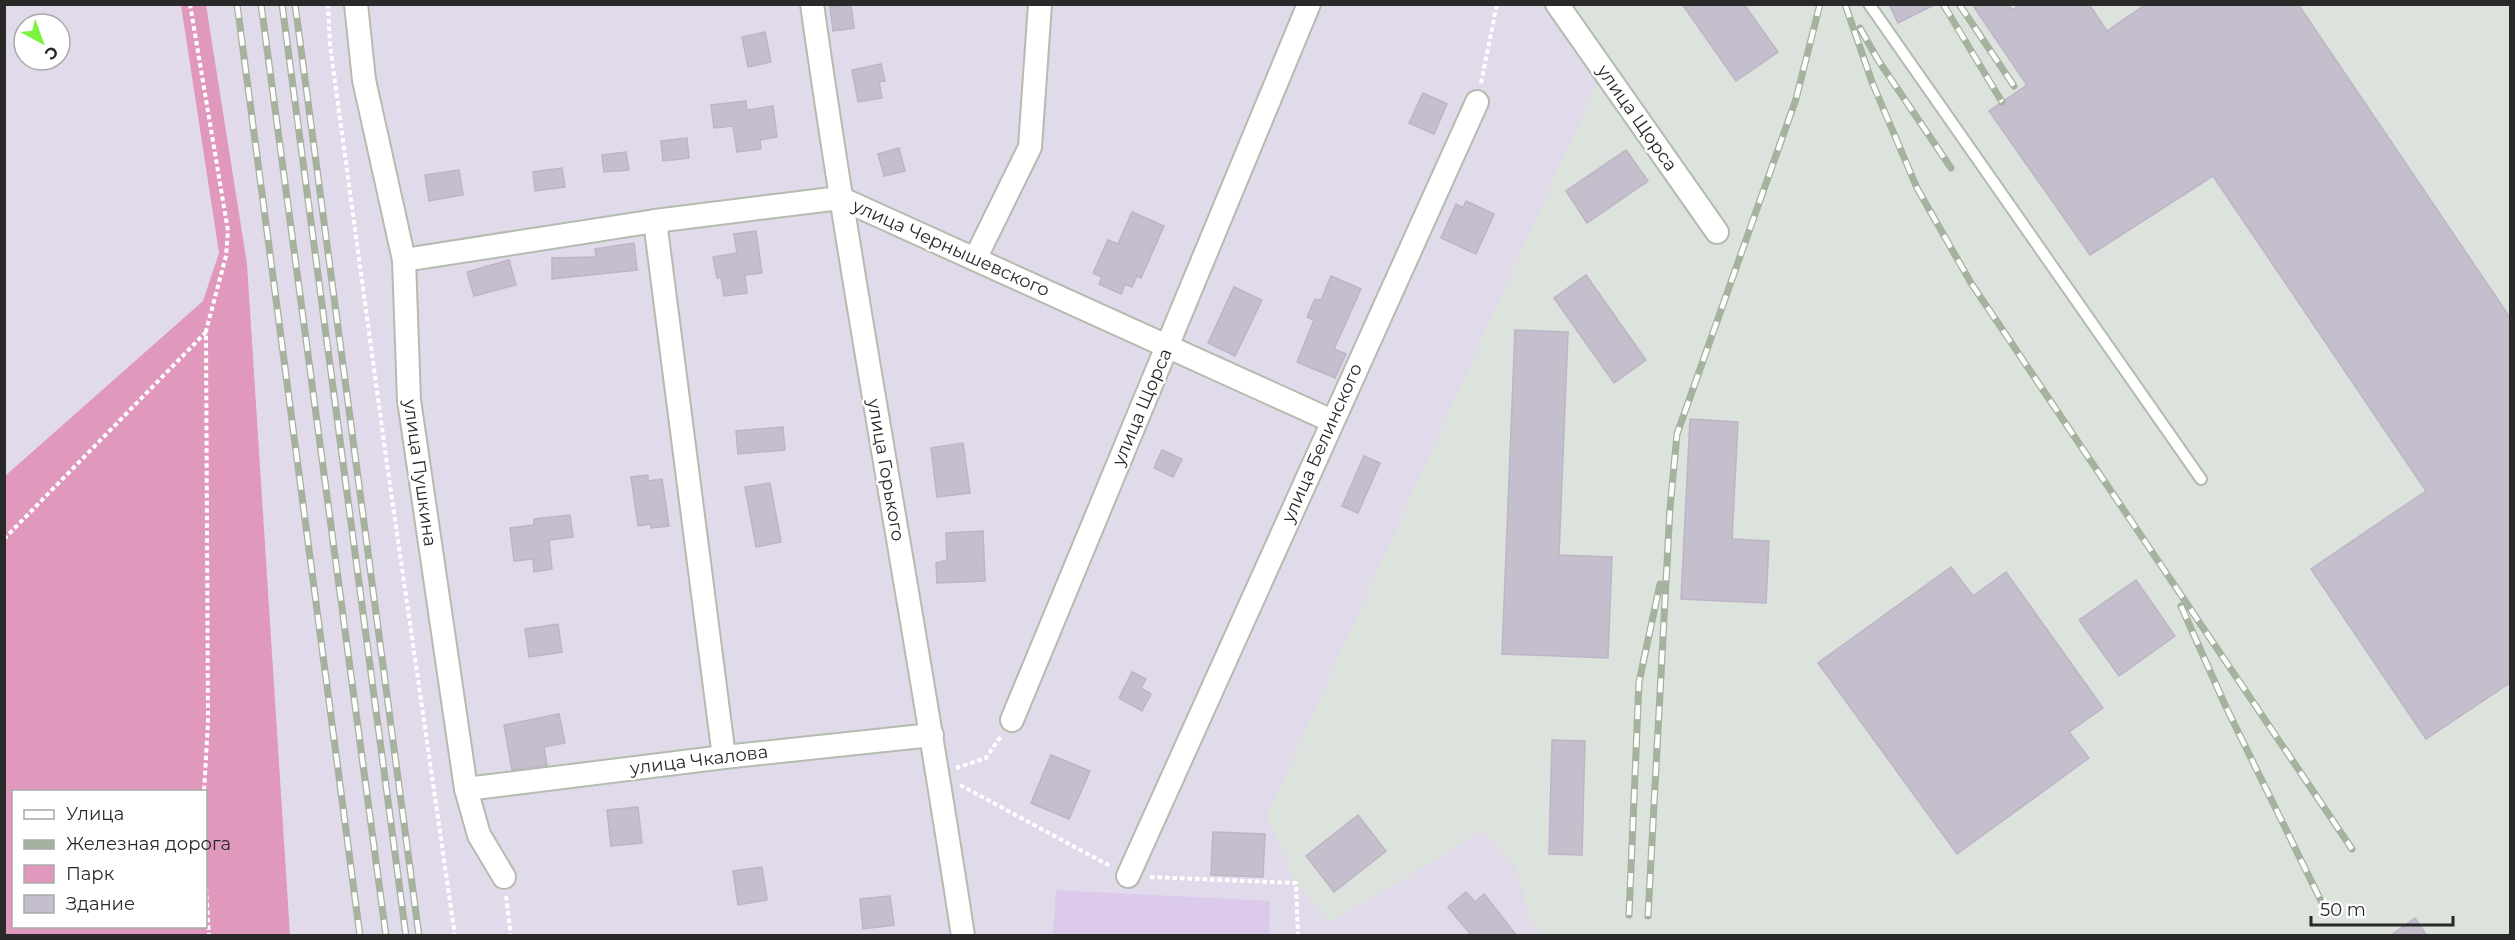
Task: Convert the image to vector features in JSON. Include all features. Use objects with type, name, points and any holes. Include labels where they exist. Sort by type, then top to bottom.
[{"type":"street","name":"улица Пушкина","points":[[356,4],[364,80],[404,260],[409,400],[466,789],[479,835],[504,877]]},
{"type":"street","name":"улица Горького","points":[[812,4],[840,198],[932,735],[963,936]]},
{"type":"street","points":[[975,259],[1030,147],[1040,4]]},
{"type":"street","name":"улица Щорса","points":[[1012,720],[1310,4]]},
{"type":"street","name":"улица Щорса","points":[[1557,4],[1717,232]]},
{"type":"street","name":"улица Белинского","points":[[1128,876],[1477,102]]},
{"type":"street","name":"улица Чернышевского","points":[[404,260],[656,221],[840,198],[1332,421]]},
{"type":"street","points":[[656,221],[724,757]]},
{"type":"street","name":"улица Чкалова","points":[[466,789],[724,757],[932,735]]},
{"type":"lane","points":[[1869,4],[2201,479]]},
{"type":"path","points":[[190,4],[228,231],[226,256],[206,331],[208,722],[204,790]]},
{"type":"path","points":[[328,4],[330,45],[384,446],[455,936]]},
{"type":"path","points":[[1477,102],[1497,4]]},
{"type":"path","points":[[4,540],[206,331]]},
{"type":"path","points":[[938,774],[986,758],[1012,720]]},
{"type":"path","points":[[504,877],[511,936]]},
{"type":"path","points":[[207,904],[209,936]]},
{"type":"shaded area","points":[[1568,5],[2510,5],[2510,935],[1543,935],[1531,920],[1515,867],[1482,829],[1441,857],[1330,922],[1296,883],[1267,816],[1607,61]]},
{"type":"shaded area","points":[[1056,890],[1270,901],[1269,935],[1053,935]]},
{"type":"green space","points":[[181,5],[206,5],[247,264],[290,935],[5,935],[5,476],[203,301],[219,253]]},
{"type":"building","points":[[1682,4],[1744,4],[1778,52],[1736,81]]},
{"type":"building","points":[[1889,4],[1936,4],[1898,23]]},
{"type":"building","points":[[1972,4],[2008,4],[2012,10],[2021,4],[2089,4],[2107,31],[2146,4],[2298,4],[2511,319],[2511,682],[2426,739],[2311,569],[2426,491],[2213,176],[2090,255],[1989,111],[2027,85]]},
{"type":"building","points":[[851,5],[854,28],[833,31],[830,7]]},
{"type":"building","points":[[765,32],[771,62],[748,67],[742,37]]},
{"type":"building","points":[[881,64],[885,81],[879,82],[882,98],[858,102],[852,70]]},
{"type":"building","points":[[1423,93],[1447,104],[1434,134],[1409,123]]},
{"type":"building","points":[[746,101],[747,110],[773,106],[777,137],[760,140],[761,149],[737,152],[733,126],[714,128],[711,105]]},
{"type":"building","points":[[687,138],[689,158],[663,161],[661,141]]},
{"type":"building","points":[[899,148],[905,171],[884,176],[878,154]]},
{"type":"building","points":[[1626,150],[1648,181],[1587,223],[1566,191]]},
{"type":"building","points":[[626,152],[629,170],[604,172],[602,155]]},
{"type":"building","points":[[562,168],[565,187],[535,191],[533,172]]},
{"type":"building","points":[[459,170],[463,195],[429,201],[425,175]]},
{"type":"building","points":[[1466,201],[1494,214],[1476,254],[1441,238],[1456,204],[1463,208]]},
{"type":"building","points":[[1132,212],[1164,226],[1141,278],[1137,276],[1132,287],[1125,284],[1121,294],[1099,284],[1102,277],[1093,273],[1108,240],[1118,244]]},
{"type":"building","points":[[756,231],[762,273],[745,275],[747,293],[724,296],[721,277],[717,278],[713,257],[737,253],[734,234]]},
{"type":"building","points":[[634,243],[637,270],[552,279],[552,258],[596,257],[595,249]]},
{"type":"building","points":[[509,260],[516,285],[474,296],[467,272]]},
{"type":"building","points":[[1586,275],[1646,360],[1614,383],[1554,298]]},
{"type":"building","points":[[1331,276],[1361,289],[1334,349],[1346,354],[1335,378],[1297,362],[1314,320],[1307,317],[1315,299],[1321,300]]},
{"type":"building","points":[[1234,287],[1262,300],[1235,356],[1208,343]]},
{"type":"building","points":[[1515,330],[1568,332],[1559,555],[1612,557],[1608,658],[1502,654]]},
{"type":"building","points":[[1690,419],[1738,422],[1732,539],[1769,541],[1766,603],[1681,599]]},
{"type":"building","points":[[783,427],[785,450],[738,454],[736,431]]},
{"type":"building","points":[[963,443],[970,493],[937,497],[931,448]]},
{"type":"building","points":[[1162,450],[1182,459],[1173,477],[1154,468]]},
{"type":"building","points":[[1364,456],[1380,463],[1358,513],[1342,506]]},
{"type":"building","points":[[648,475],[648,481],[662,479],[669,526],[651,528],[651,524],[638,526],[631,477]]},
{"type":"building","points":[[770,483],[781,542],[756,547],[745,487]]},
{"type":"building","points":[[570,515],[573,537],[549,540],[552,569],[534,572],[533,559],[514,561],[510,528],[534,525],[534,519]]},
{"type":"building","points":[[983,531],[985,581],[937,583],[936,563],[947,560],[946,533]]},
{"type":"building","points":[[1951,567],[1973,596],[2006,572],[2103,708],[2069,732],[2089,758],[1957,854],[1818,663]]},
{"type":"building","points":[[2136,580],[2175,636],[2119,676],[2079,620]]},
{"type":"building","points":[[558,624],[562,652],[529,657],[525,629]]},
{"type":"building","points":[[1132,672],[1146,679],[1141,688],[1151,694],[1142,711],[1119,698]]},
{"type":"building","points":[[559,714],[565,743],[544,747],[547,765],[512,770],[504,725]]},
{"type":"building","points":[[1552,740],[1585,741],[1582,855],[1549,854]]},
{"type":"building","points":[[1051,755],[1090,771],[1069,819],[1031,803]]},
{"type":"building","points":[[638,807],[642,843],[611,846],[607,810]]},
{"type":"building","points":[[1358,815],[1386,851],[1334,892],[1306,856]]},
{"type":"building","points":[[1213,832],[1265,834],[1263,877],[1211,875]]},
{"type":"building","points":[[762,867],[767,900],[738,905],[733,871]]},
{"type":"building","points":[[1466,892],[1475,902],[1484,894],[1517,936],[1472,936],[1448,907]]},
{"type":"building","points":[[890,896],[894,925],[863,929],[860,899]]},
{"type":"building","points":[[2415,918],[2427,936],[2390,936]]},
{"type":"railway","points":[[237,4],[360,936]]},
{"type":"railway","points":[[261,4],[386,936]]},
{"type":"railway","points":[[282,4],[406,936]]},
{"type":"railway","points":[[295,4],[419,936]]},
{"type":"railway","points":[[1648,916],[1670,508],[1677,434],[1796,99],[1820,4]]},
{"type":"railway","points":[[1845,4],[1872,82],[1917,188],[1971,283],[2352,849]]},
{"type":"railway","points":[[1943,4],[2002,102]]},
{"type":"railway","points":[[1959,4],[2014,86]]},
{"type":"railway","points":[[1860,28],[1878,60],[1951,168]]},
{"type":"railway","points":[[1629,915],[1639,682],[1660,584]]},
{"type":"railway","points":[[2181,606],[2226,707],[2321,901]]}]
